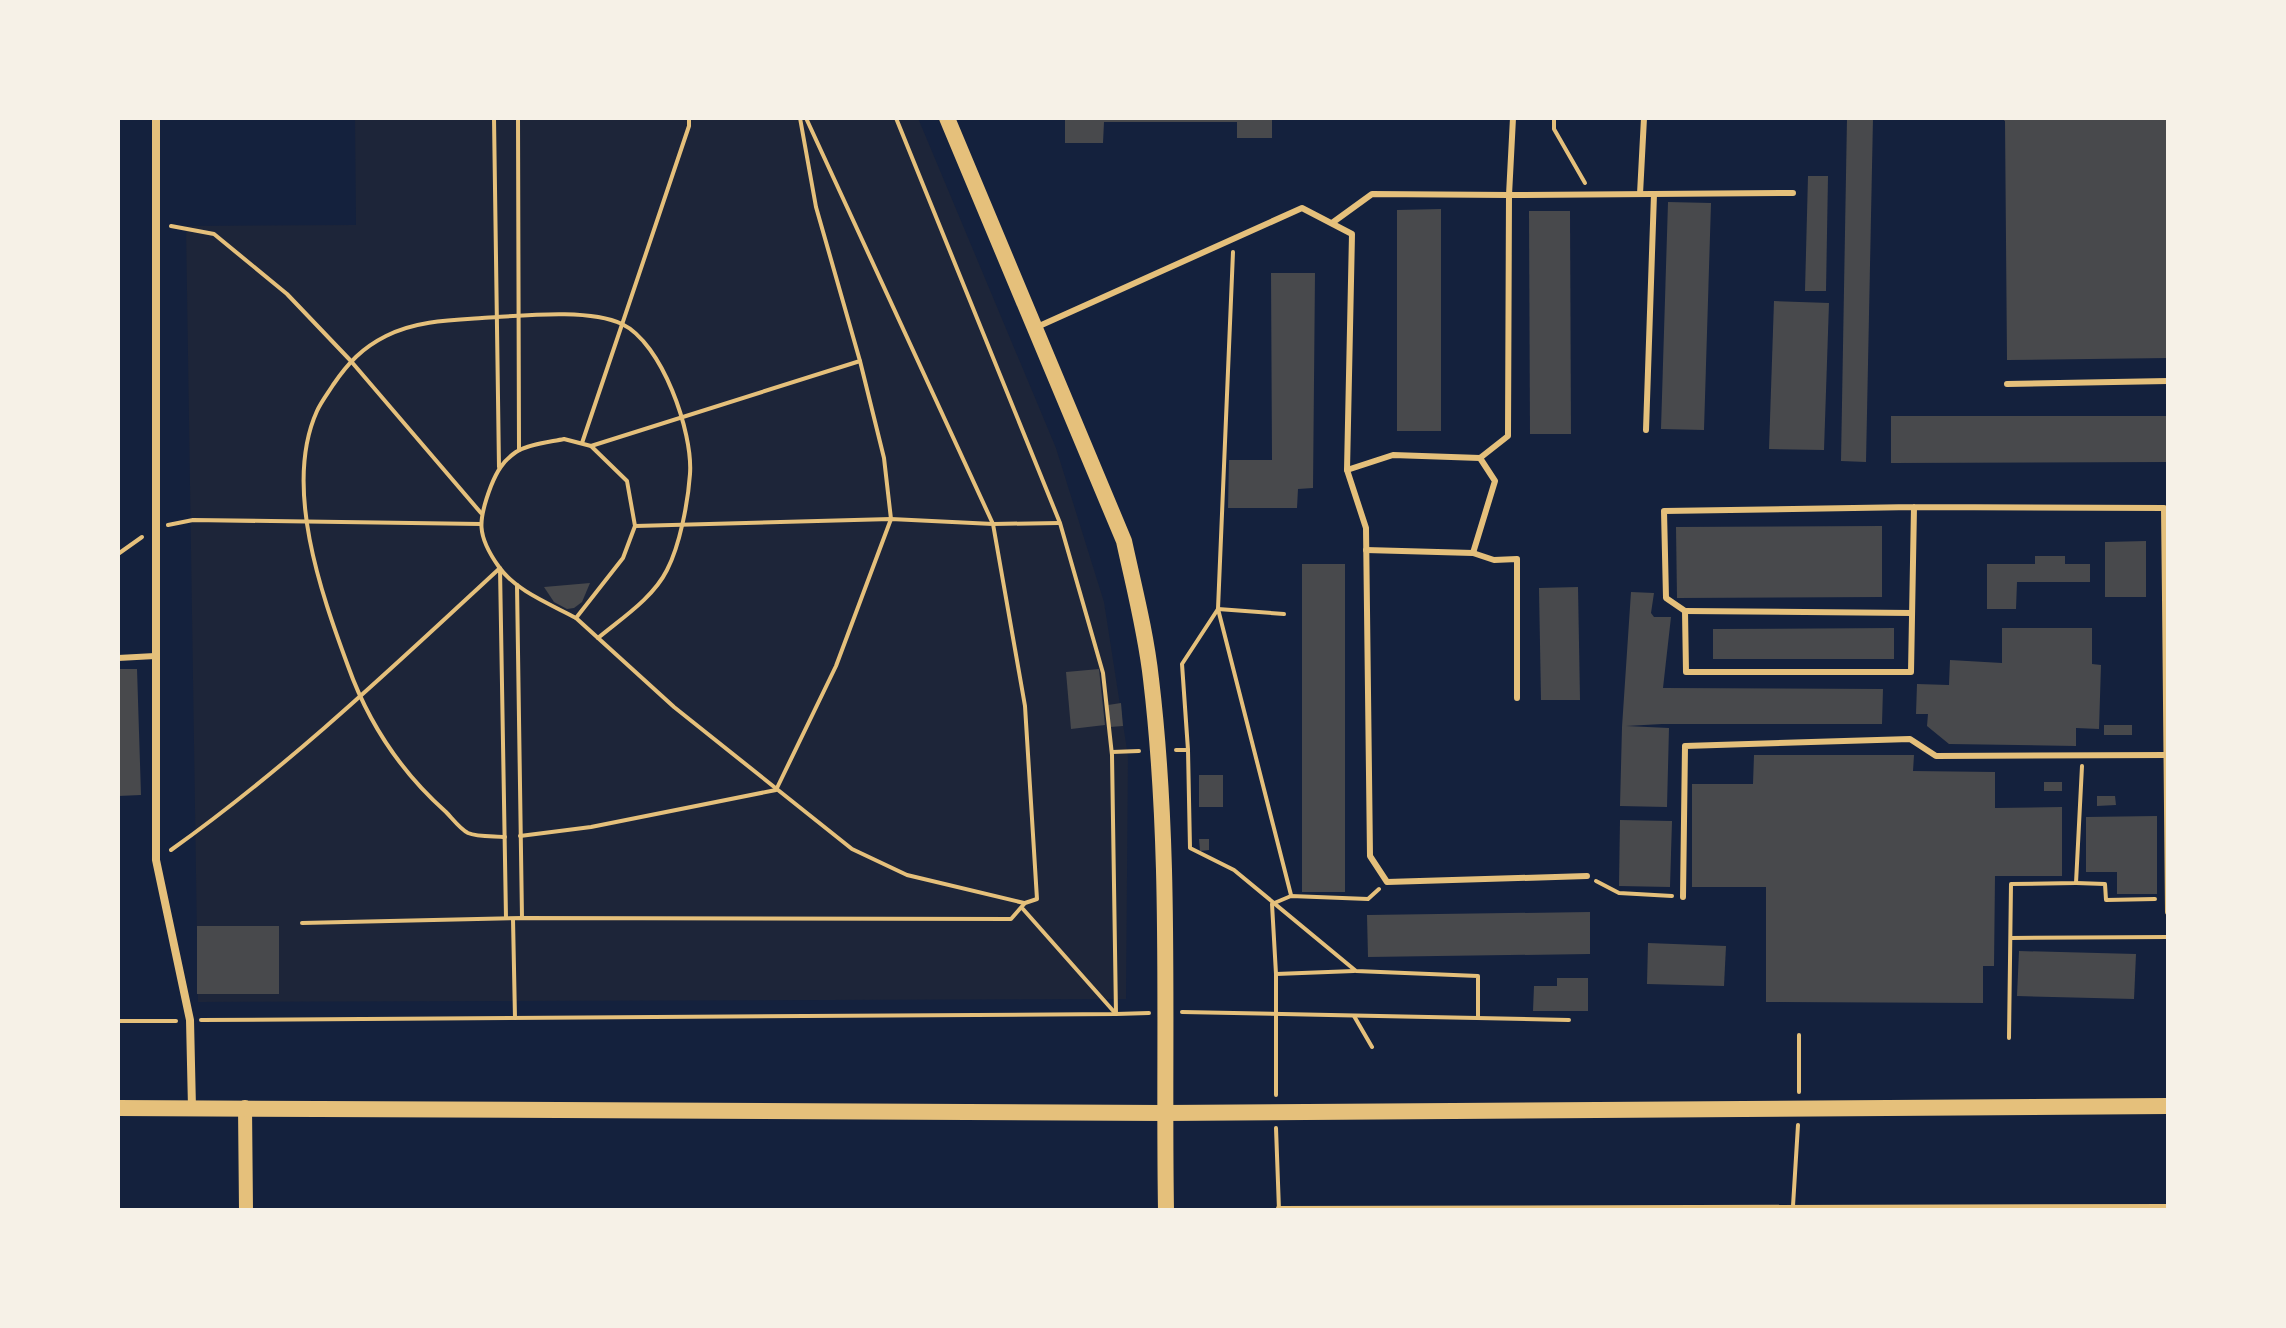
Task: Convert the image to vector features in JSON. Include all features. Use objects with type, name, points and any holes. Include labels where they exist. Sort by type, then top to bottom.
[{"type":"main road","points":[[947,118],[1124,541],[1151,677],[1158,751],[1166,1210]]},
{"type":"main road","points":[[118,1108],[1164,1113],[2168,1106]]},
{"type":"street","points":[[156,118],[156,860],[190,1020],[192,1109]]},
{"type":"street","points":[[245,1107],[246,1210]]},
{"type":"lane","points":[[1347,470],[1393,455],[1480,458],[1508,436],[1509,195],[1513,118]]},
{"type":"lane","points":[[1640,194],[1644,118]]},
{"type":"lane","points":[[1332,223],[1372,194],[1793,193]]},
{"type":"lane","points":[[1646,430],[1654,194]]},
{"type":"lane","points":[[1035,328],[1302,208],[1352,234],[1347,470],[1366,528],[1370,856],[1387,882],[1587,876]]},
{"type":"lane","points":[[2007,384],[2168,381]]},
{"type":"lane","points":[[1473,553],[1495,481],[1480,458]]},
{"type":"lane","points":[[1912,613],[1685,611],[1666,598],[1664,511],[2166,506],[2168,912]]},
{"type":"lane","points":[[1685,611],[1686,672],[1911,672],[1914,507]]},
{"type":"lane","points":[[1366,550],[1473,553],[1494,560],[1517,559],[1517,698]]},
{"type":"lane","points":[[118,658],[155,656]]},
{"type":"lane","points":[[1683,897],[1685,746],[1910,739],[1936,756],[2167,755]]},
{"type":"path","points":[[494,118],[499,467],[481,513],[481,524],[484,540],[500,568],[517,585],[576,618],[674,707],[852,849],[907,875],[1024,906],[1116,1014]]},
{"type":"path","points":[[518,118],[519,450]]},
{"type":"path","points":[[582,443],[689,126],[689,118]]},
{"type":"path","points":[[776,790],[836,666],[891,519],[884,458],[816,207],[800,118]]},
{"type":"path","points":[[302,923],[522,918],[1011,919],[1037,899],[1025,706],[993,524],[806,118]]},
{"type":"path","points":[[896,118],[1060,523],[1103,673],[1112,752],[1116,1014]]},
{"type":"path","points":[[1554,118],[1554,129],[1591,195]]},
{"type":"path","points":[[157,223],[214,234],[287,294],[350,360],[481,513]]},
{"type":"path","points":[[1234,239],[1218,609],[1291,896]]},
{"type":"path","points":[[505,837],[468,833],[427,795],[390,751],[359,698],[329,615],[305,522],[305,453],[317,410],[350,360],[387,335],[434,321],[497,317],[566,314],[622,324],[649,346],[676,398],[691,472],[681,525],[667,570],[648,597],[598,638]]},
{"type":"path","points":[[591,446],[860,361]]},
{"type":"path","points":[[499,467],[519,450],[564,439],[591,446],[627,481],[635,526],[623,558],[576,618]]},
{"type":"path","points":[[635,526],[891,519],[993,524],[1060,523]]},
{"type":"path","points":[[118,554],[155,528],[193,520],[481,524]]},
{"type":"path","points":[[156,860],[205,825],[359,698],[500,568]]},
{"type":"path","points":[[500,568],[506,919]]},
{"type":"path","points":[[517,585],[522,918]]},
{"type":"path","points":[[1218,609],[1284,614]]},
{"type":"path","points":[[1218,609],[1182,664],[1190,848],[1234,870],[1356,971]]},
{"type":"path","points":[[1112,752],[1188,750]]},
{"type":"path","points":[[2076,883],[2082,756]]},
{"type":"path","points":[[520,836],[591,827],[776,790]]},
{"type":"path","points":[[1587,876],[1619,893],[1683,897]]},
{"type":"path","points":[[1272,904],[1291,896],[1368,899],[1387,882]]},
{"type":"path","points":[[2009,1038],[2011,884],[2105,884],[2106,900],[2168,899]]},
{"type":"path","points":[[1272,904],[1276,974],[1278,1209],[2168,1206]]},
{"type":"path","points":[[513,919],[515,1018]]},
{"type":"path","points":[[2011,938],[2168,937]]},
{"type":"path","points":[[1276,974],[1356,971],[1478,976],[1478,1018]]},
{"type":"path","points":[[118,1021],[1164,1012],[1569,1020]]},
{"type":"path","points":[[1354,1016],[1372,1047]]},
{"type":"shaded area","points":[[355,118],[918,118],[1056,448],[1104,602],[1128,756],[1126,999],[198,1002],[186,226],[356,225]]},
{"type":"building","points":[[1065,118],[1272,118],[1272,138],[1237,138],[1237,122],[1104,122],[1103,143],[1065,143]]},
{"type":"building","points":[[1847,118],[1873,118],[1866,462],[1841,461]]},
{"type":"building","points":[[2001,118],[2168,118],[2168,358],[2007,360],[2005,121]]},
{"type":"building","points":[[1808,176],[1828,176],[1826,291],[1805,291]]},
{"type":"building","points":[[1668,202],[1711,203],[1704,430],[1661,429]]},
{"type":"building","points":[[1441,209],[1441,431],[1397,431],[1397,210]]},
{"type":"building","points":[[1529,211],[1570,211],[1571,434],[1530,434]]},
{"type":"building","points":[[1271,273],[1315,273],[1313,488],[1298,489],[1297,508],[1228,508],[1229,460],[1272,460]]},
{"type":"building","points":[[1774,301],[1829,303],[1824,450],[1769,449]]},
{"type":"building","points":[[1891,416],[2168,416],[2168,462],[1891,463]]},
{"type":"building","points":[[1882,526],[1882,597],[1677,598],[1676,527]]},
{"type":"building","points":[[2146,541],[2146,597],[2105,597],[2105,542]]},
{"type":"building","points":[[2035,556],[2065,556],[2065,564],[2090,564],[2090,582],[2017,582],[2016,609],[1987,609],[1987,564],[2035,564]]},
{"type":"building","points":[[1302,564],[1345,564],[1345,892],[1302,892]]},
{"type":"building","points":[[590,583],[582,602],[567,609],[554,602],[544,587]]},
{"type":"building","points":[[1578,587],[1580,700],[1541,700],[1539,588]]},
{"type":"building","points":[[1631,592],[1654,593],[1651,613],[1654,617],[1671,617],[1663,688],[1883,689],[1882,724],[1626,726],[1669,728],[1667,807],[1620,806]]},
{"type":"building","points":[[1894,628],[1894,659],[1713,659],[1713,629]]},
{"type":"building","points":[[2002,628],[2092,628],[2092,664],[2101,665],[2099,729],[2076,728],[2076,746],[1949,744],[1927,726],[1928,714],[1916,714],[1917,684],[1949,685],[1950,660],[2002,663]]},
{"type":"building","points":[[118,669],[137,669],[141,795],[118,796]]},
{"type":"building","points":[[1099,669],[1105,725],[1071,729],[1066,672]]},
{"type":"building","points":[[1121,703],[1123,726],[1110,727],[1108,705]]},
{"type":"building","points":[[2104,725],[2132,725],[2132,735],[2104,735]]},
{"type":"building","points":[[1754,755],[1914,755],[1913,771],[1995,772],[1995,808],[2062,807],[2062,876],[1995,876],[1994,966],[1983,966],[1983,1003],[1766,1002],[1766,887],[1692,887],[1692,784],[1753,784]]},
{"type":"building","points":[[1199,775],[1223,775],[1223,807],[1199,807]]},
{"type":"building","points":[[2044,782],[2062,782],[2062,791],[2044,791]]},
{"type":"building","points":[[2097,796],[2115,796],[2116,805],[2097,806]]},
{"type":"building","points":[[2157,816],[2157,894],[2117,894],[2117,872],[2086,872],[2086,817]]},
{"type":"building","points":[[1620,820],[1672,821],[1670,887],[1619,886]]},
{"type":"building","points":[[1199,839],[1209,839],[1209,850],[1200,851]]},
{"type":"building","points":[[1590,912],[1590,954],[1368,957],[1367,915]]},
{"type":"building","points":[[197,926],[279,926],[279,994],[197,994]]},
{"type":"building","points":[[1648,943],[1726,946],[1724,986],[1647,984]]},
{"type":"building","points":[[2019,951],[2136,954],[2134,999],[2017,996]]},
{"type":"building","points":[[1557,978],[1588,978],[1588,1011],[1533,1011],[1534,986],[1557,986]]}]
